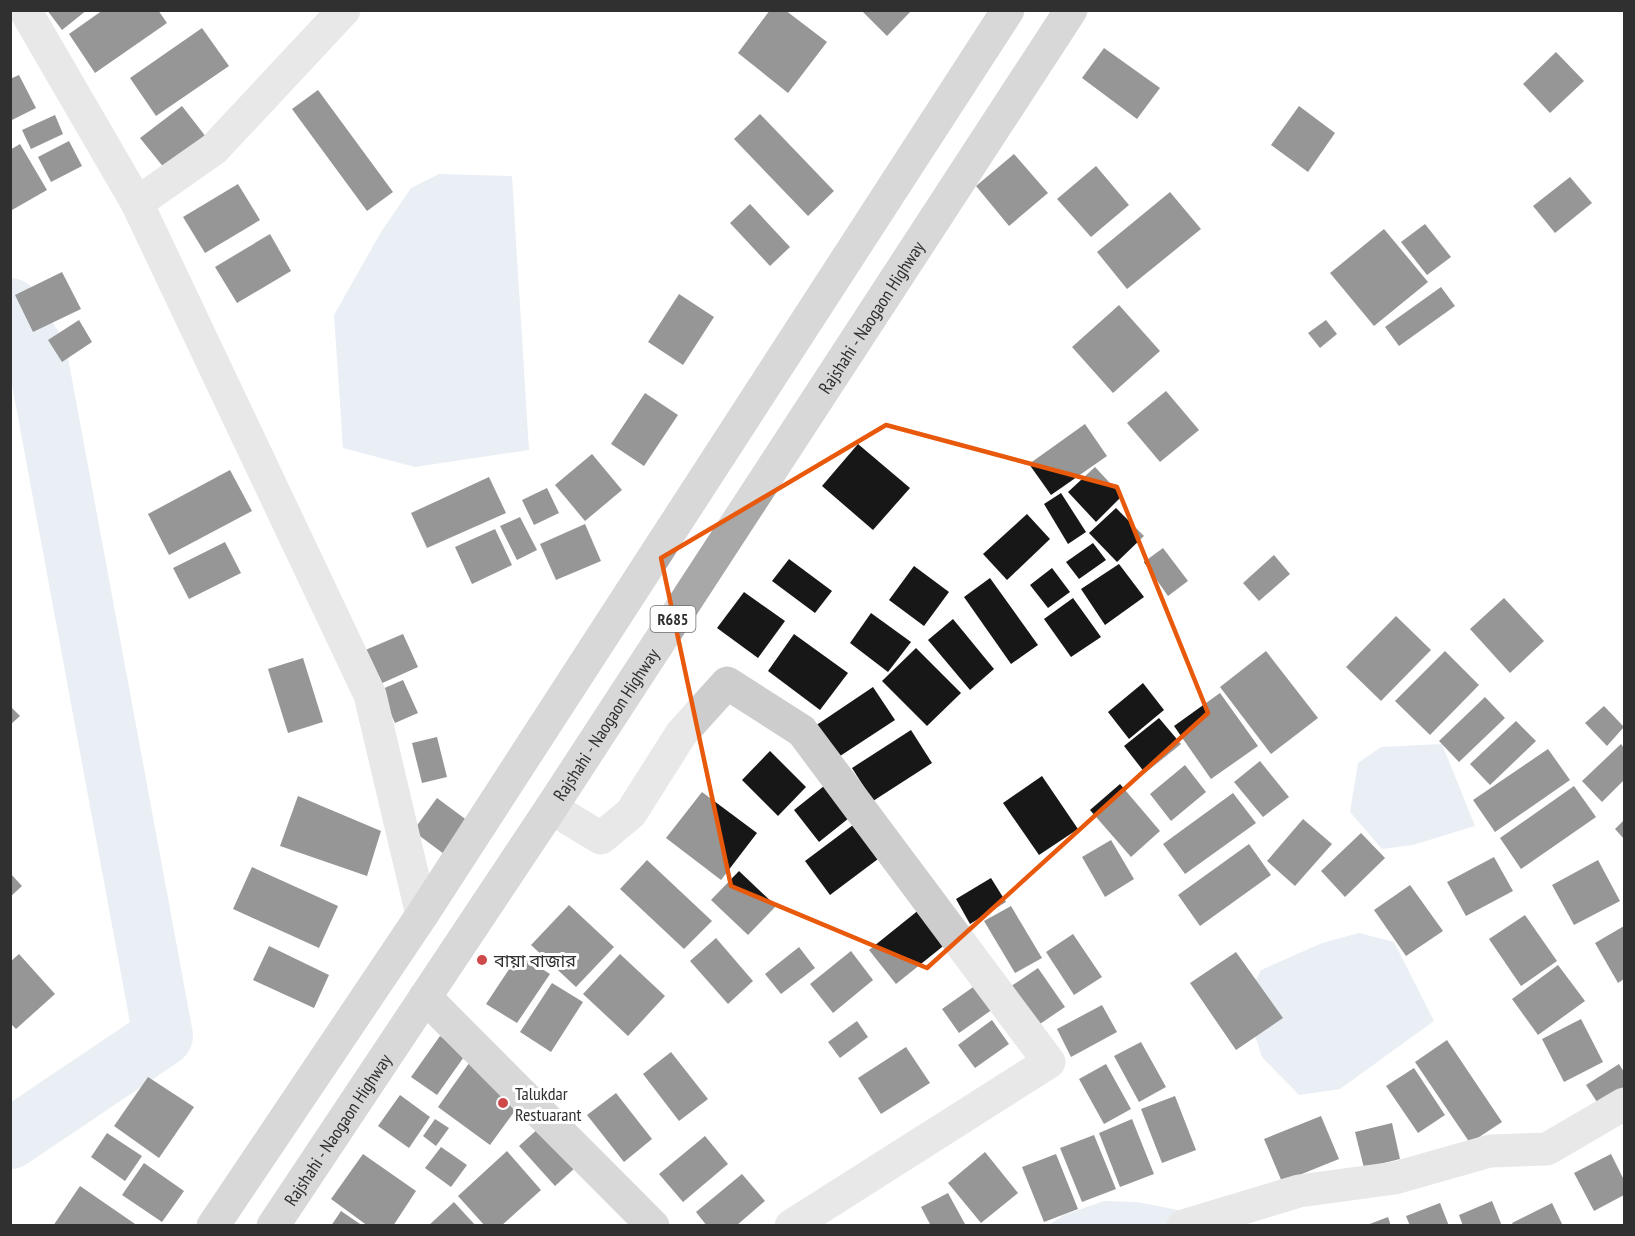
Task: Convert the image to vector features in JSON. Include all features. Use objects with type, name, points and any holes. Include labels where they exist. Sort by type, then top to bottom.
[{"type":"main road","name":"R685","points":[[213,1226],[422,915],[1008,10]]},
{"type":"main road","name":"Rajshahi - Naogaon Highway","points":[[273,1226],[551,808],[1071,10]]},
{"type":"main road","points":[[660,546],[704,572]]},
{"type":"main road","points":[[425,997],[653,1226]]},
{"type":"street","points":[[25,10],[137,203],[370,695],[422,915]]},
{"type":"street","points":[[137,203],[214,149],[344,10]]},
{"type":"street","points":[[551,808],[601,838],[631,813],[681,734],[727,683],[802,731],[1049,1062],[791,1226]]},
{"type":"street","points":[[1183,1226],[1299,1191],[1395,1178],[1490,1151],[1547,1149],[1624,1104]]},
{"type":"highlighted area","points":[[886,425],[1117,487],[1208,713],[927,968],[731,886],[661,558]]},
{"type":"shaded area","points":[[439,174],[512,176],[529,450],[415,467],[343,448],[334,315],[381,232],[411,188]]},
{"type":"shaded area","points":[[1442,744],[1475,826],[1413,845],[1382,849],[1350,812],[1358,763],[1381,747]]},
{"type":"shaded area","points":[[1359,933],[1394,942],[1434,1021],[1340,1089],[1299,1095],[1262,1057],[1244,1003],[1261,970],[1322,943]]},
{"type":"shaded area","points":[[1104,1201],[1137,1202],[1183,1211],[1172,1225],[1047,1226],[1064,1215]]},
{"type":"building","points":[[47,10],[87,10],[62,30]]},
{"type":"building","points":[[103,10],[158,10],[167,23],[95,73],[69,34]]},
{"type":"building","points":[[770,10],[785,10],[827,42],[788,93],[738,53]]},
{"type":"building","points":[[861,10],[912,10],[887,36]]},
{"type":"building","points":[[202,28],[229,66],[156,116],[130,78]]},
{"type":"building","points":[[1104,48],[1160,88],[1137,119],[1082,78]]},
{"type":"building","points":[[1556,52],[1584,81],[1550,113],[1523,84]]},
{"type":"building","points":[[19,75],[36,108],[10,121],[10,79]]},
{"type":"building","points":[[318,90],[393,192],[367,211],[292,109]]},
{"type":"building","points":[[182,106],[210,142],[169,174],[140,138]]},
{"type":"building","points":[[1299,106],[1335,133],[1308,172],[1271,145]]},
{"type":"building","points":[[760,114],[834,191],[808,216],[734,139]]},
{"type":"building","points":[[55,115],[63,134],[31,149],[22,130]]},
{"type":"building","points":[[69,141],[82,166],[51,182],[38,157]]},
{"type":"building","points":[[20,144],[47,190],[12,210],[10,150]]},
{"type":"building","points":[[1014,154],[1048,193],[1009,226],[976,186]]},
{"type":"building","points":[[1096,166],[1129,205],[1091,237],[1057,199]]},
{"type":"building","points":[[1570,177],[1592,203],[1555,233],[1533,206]]},
{"type":"building","points":[[238,184],[260,220],[205,253],[183,217]]},
{"type":"building","points":[[1170,192],[1201,229],[1127,289],[1097,252]]},
{"type":"building","points":[[750,204],[790,247],[770,266],[730,223]]},
{"type":"building","points":[[1425,224],[1451,257],[1427,275],[1401,242]]},
{"type":"building","points":[[1384,229],[1428,282],[1374,326],[1330,273]]},
{"type":"building","points":[[270,234],[291,271],[237,303],[215,267]]},
{"type":"building","points":[[62,272],[81,309],[33,332],[15,295]]},
{"type":"building","points":[[1441,287],[1455,306],[1399,346],[1385,327]]},
{"type":"building","points":[[679,294],[714,317],[683,365],[648,342]]},
{"type":"building","points":[[1119,305],[1160,351],[1113,393],[1072,347]]},
{"type":"building","points":[[79,320],[92,342],[62,362],[48,340]]},
{"type":"building","points":[[1326,320],[1337,334],[1320,348],[1308,333]]},
{"type":"building","points":[[1166,391],[1199,430],[1160,462],[1127,423]]},
{"type":"building","points":[[645,393],[678,415],[644,466],[611,444]]},
{"type":"building","points":[[1085,424],[1107,456],[1051,495],[1029,464]]},
{"type":"building","points":[[858,444],[910,488],[873,530],[822,486]]},
{"type":"building","points":[[592,454],[622,490],[585,521],[555,485]]},
{"type":"building","points":[[1095,467],[1122,496],[1096,522],[1068,492]]},
{"type":"building","points":[[230,470],[252,511],[169,555],[148,514]]},
{"type":"building","points":[[489,477],[506,513],[427,548],[411,513]]},
{"type":"building","points":[[547,488],[559,513],[534,525],[522,500]]},
{"type":"building","points":[[1061,493],[1086,532],[1068,544],[1044,504]]},
{"type":"building","points":[[1116,508],[1144,536],[1117,562],[1089,533]]},
{"type":"building","points":[[1027,514],[1050,539],[1007,580],[983,554]]},
{"type":"building","points":[[520,517],[537,550],[517,560],[500,526]]},
{"type":"building","points":[[585,524],[601,561],[556,580],[540,544]]},
{"type":"building","points":[[495,529],[512,565],[472,584],[455,547]]},
{"type":"building","points":[[225,542],[241,573],[189,599],[173,568]]},
{"type":"building","points":[[1093,543],[1106,560],[1079,579],[1066,562]]},
{"type":"building","points":[[1163,548],[1188,581],[1168,596],[1144,562]]},
{"type":"building","points":[[1274,555],[1290,574],[1259,601],[1243,583]]},
{"type":"building","points":[[789,559],[832,591],[815,613],[772,581]]},
{"type":"building","points":[[1119,564],[1144,597],[1105,625],[1081,589]]},
{"type":"building","points":[[914,566],[949,592],[924,626],[889,600]]},
{"type":"building","points":[[1052,568],[1070,592],[1048,608],[1030,585]]},
{"type":"building","points":[[990,578],[1038,645],[1011,664],[964,597]]},
{"type":"building","points":[[744,592],[785,621],[758,658],[717,628]]},
{"type":"building","points":[[1073,598],[1101,637],[1071,657],[1044,619]]},
{"type":"building","points":[[1504,598],[1544,641],[1510,673],[1470,629]]},
{"type":"building","points":[[871,613],[911,642],[888,672],[850,643]]},
{"type":"building","points":[[1396,616],[1431,650],[1381,701],[1346,667]]},
{"type":"building","points":[[953,619],[994,669],[970,690],[928,640]]},
{"type":"building","points":[[403,634],[418,667],[378,685],[363,651]]},
{"type":"building","points":[[794,634],[848,673],[820,710],[768,671]]},
{"type":"building","points":[[916,648],[961,693],[927,726],[882,681]]},
{"type":"building","points":[[1266,651],[1318,718],[1271,754],[1220,687]]},
{"type":"building","points":[[1445,651],[1479,685],[1430,735],[1395,701]]},
{"type":"building","points":[[303,658],[323,722],[288,733],[268,669]]},
{"type":"building","points":[[403,680],[418,713],[395,723],[380,690]]},
{"type":"building","points":[[1143,683],[1164,710],[1129,739],[1108,712]]},
{"type":"building","points":[[873,687],[895,720],[837,758],[815,726]]},
{"type":"building","points":[[1220,693],[1258,746],[1211,779],[1174,726]]},
{"type":"building","points":[[1485,697],[1505,718],[1459,762],[1439,741]]},
{"type":"building","points":[[10,706],[20,716],[10,725]]},
{"type":"building","points":[[1604,706],[1624,727],[1607,746],[1585,723]]},
{"type":"building","points":[[1159,718],[1181,744],[1145,773],[1124,746]]},
{"type":"building","points":[[1516,721],[1536,741],[1490,785],[1470,764]]},
{"type":"building","points":[[911,730],[932,763],[873,801],[852,768]]},
{"type":"building","points":[[437,737],[447,777],[422,783],[412,743]]},
{"type":"building","points":[[1621,744],[1624,748],[1624,780],[1602,802],[1582,781]]},
{"type":"building","points":[[1548,749],[1570,780],[1495,832],[1473,800]]},
{"type":"building","points":[[770,751],[806,787],[778,816],[742,780]]},
{"type":"building","points":[[1260,761],[1289,797],[1263,817],[1234,782]]},
{"type":"building","points":[[1185,765],[1206,792],[1171,821],[1150,794]]},
{"type":"building","points":[[1042,776],[1078,829],[1039,855],[1003,803]]},
{"type":"building","points":[[834,778],[859,810],[819,842],[794,810]]},
{"type":"building","points":[[1120,784],[1160,831],[1131,857],[1090,810]]},
{"type":"building","points":[[1574,786],[1596,817],[1521,869],[1500,838]]},
{"type":"building","points":[[702,792],[757,833],[721,880],[666,838]]},
{"type":"building","points":[[1233,793],[1256,823],[1185,874],[1163,844]]},
{"type":"building","points":[[298,796],[381,831],[367,876],[280,846]]},
{"type":"building","points":[[437,798],[468,821],[444,854],[413,831]]},
{"type":"building","points":[[861,819],[886,853],[830,895],[805,861]]},
{"type":"building","points":[[1303,819],[1332,844],[1295,886],[1267,861]]},
{"type":"building","points":[[1624,820],[1624,839],[1615,829]]},
{"type":"building","points":[[1361,833],[1385,858],[1345,897],[1321,871]]},
{"type":"building","points":[[1111,840],[1134,879],[1105,897],[1082,857]]},
{"type":"building","points":[[1249,844],[1271,875],[1200,926],[1178,895]]},
{"type":"building","points":[[1494,857],[1513,891],[1466,916],[1447,882]]},
{"type":"building","points":[[647,860],[712,921],[684,949],[620,889]]},
{"type":"building","points":[[1598,860],[1620,901],[1574,925],[1552,885]]},
{"type":"building","points":[[252,867],[338,906],[319,948],[233,909]]},
{"type":"building","points":[[739,871],[776,906],[748,935],[711,900]]},
{"type":"building","points":[[10,873],[22,886],[10,897]]},
{"type":"building","points":[[991,878],[1006,902],[970,924],[956,899]]},
{"type":"building","points":[[1410,885],[1443,931],[1406,956],[1374,910]]},
{"type":"building","points":[[569,905],[614,947],[576,987],[531,945]]},
{"type":"building","points":[[1011,906],[1042,958],[1015,973],[984,921]]},
{"type":"building","points":[[920,909],[947,943],[896,984],[869,950]]},
{"type":"building","points":[[1525,915],[1557,961],[1521,986],[1489,939]]},
{"type":"building","points":[[1624,926],[1624,979],[1618,983],[1595,943]]},
{"type":"building","points":[[1073,934],[1102,977],[1074,995],[1046,952]]},
{"type":"building","points":[[716,938],[753,981],[728,1004],[690,961]]},
{"type":"building","points":[[269,946],[329,975],[314,1008],[253,980]]},
{"type":"building","points":[[799,947],[815,968],[781,994],[765,974]]},
{"type":"building","points":[[851,951],[873,980],[833,1013],[810,984]]},
{"type":"building","points":[[1236,952],[1283,1018],[1236,1050],[1190,983]]},
{"type":"building","points":[[19,954],[55,994],[16,1029],[10,1023],[10,962]]},
{"type":"building","points":[[519,954],[550,974],[517,1023],[486,1004]]},
{"type":"building","points":[[620,954],[665,996],[628,1036],[583,994]]},
{"type":"building","points":[[1558,965],[1585,1001],[1538,1035],[1512,999]]},
{"type":"building","points":[[1038,968],[1065,1007],[1034,1028],[1007,989]]},
{"type":"building","points":[[552,983],[583,1002],[551,1052],[520,1032]]},
{"type":"building","points":[[976,985],[993,1009],[959,1033],[942,1009]]},
{"type":"building","points":[[1102,1005],[1117,1032],[1071,1057],[1057,1029]]},
{"type":"building","points":[[1581,1019],[1603,1062],[1564,1082],[1542,1039]]},
{"type":"building","points":[[992,1020],[1009,1044],[975,1068],[958,1045]]},
{"type":"building","points":[[857,1021],[868,1037],[840,1058],[828,1042]]},
{"type":"building","points":[[440,1036],[466,1054],[437,1095],[411,1077]]},
{"type":"building","points":[[1447,1040],[1502,1122],[1470,1143],[1415,1062]]},
{"type":"building","points":[[1141,1042],[1166,1087],[1139,1102],[1114,1056]]},
{"type":"building","points":[[906,1047],[930,1083],[881,1114],[858,1078]]},
{"type":"building","points":[[671,1052],[708,1099],[679,1121],[643,1074]]},
{"type":"building","points":[[472,1059],[525,1097],[490,1145],[438,1107]]},
{"type":"building","points":[[1106,1064],[1131,1109],[1104,1124],[1079,1079]]},
{"type":"building","points":[[1619,1064],[1624,1072],[1624,1118],[1612,1125],[1586,1085]]},
{"type":"building","points":[[1414,1068],[1445,1115],[1418,1133],[1386,1086]]},
{"type":"building","points":[[148,1077],[194,1107],[159,1158],[114,1126]]},
{"type":"building","points":[[616,1093],[652,1139],[624,1162],[587,1115]]},
{"type":"building","points":[[400,1095],[430,1117],[409,1148],[378,1126]]},
{"type":"building","points":[[1175,1096],[1196,1150],[1162,1163],[1141,1109]]},
{"type":"building","points":[[1321,1116],[1339,1159],[1282,1182],[1264,1139]]},
{"type":"building","points":[[435,1119],[449,1128],[436,1146],[423,1136]]},
{"type":"building","points":[[1132,1119],[1154,1174],[1120,1187],[1099,1133]]},
{"type":"building","points":[[1392,1123],[1400,1159],[1364,1168],[1355,1132]]},
{"type":"building","points":[[540,1127],[576,1167],[555,1186],[519,1146]]},
{"type":"building","points":[[107,1133],[142,1156],[125,1181],[91,1157]]},
{"type":"building","points":[[1094,1135],[1116,1189],[1082,1202],[1060,1148]]},
{"type":"building","points":[[705,1136],[728,1164],[683,1202],[659,1174]]},
{"type":"building","points":[[441,1147],[467,1165],[451,1187],[425,1168]]},
{"type":"building","points":[[507,1151],[541,1190],[501,1226],[485,1226],[458,1196]]},
{"type":"building","points":[[985,1152],[1018,1193],[981,1223],[948,1183]]},
{"type":"building","points":[[363,1154],[416,1191],[393,1226],[368,1226],[331,1199]]},
{"type":"building","points":[[1056,1154],[1078,1209],[1044,1222],[1022,1167]]},
{"type":"building","points":[[1611,1154],[1624,1180],[1624,1195],[1594,1211],[1574,1173]]},
{"type":"building","points":[[144,1163],[184,1191],[162,1222],[122,1195]]},
{"type":"building","points":[[742,1174],[765,1201],[736,1226],[707,1226],[696,1212]]},
{"type":"building","points":[[80,1186],[138,1226],[53,1226]]},
{"type":"building","points":[[948,1193],[966,1226],[931,1226],[921,1207]]},
{"type":"building","points":[[1492,1201],[1502,1226],[1463,1226],[1459,1215]]},
{"type":"building","points":[[454,1202],[476,1226],[428,1226]]},
{"type":"building","points":[[1440,1203],[1449,1226],[1410,1226],[1406,1216]]},
{"type":"building","points":[[1552,1203],[1563,1226],[1514,1226],[1512,1223]]},
{"type":"building","points":[[341,1211],[363,1226],[331,1226]]},
{"type":"building","points":[[1388,1217],[1391,1226],[1367,1226],[1367,1225]]},
{"type":"waterway","points":[[10,308],[37,355],[163,1036],[10,1139]]},
{"type":"place","name":"বায়া বাজার","points":[[482,960]]},
{"type":"place","name":"Talukdar Restuarant","points":[[503,1103]]}]
